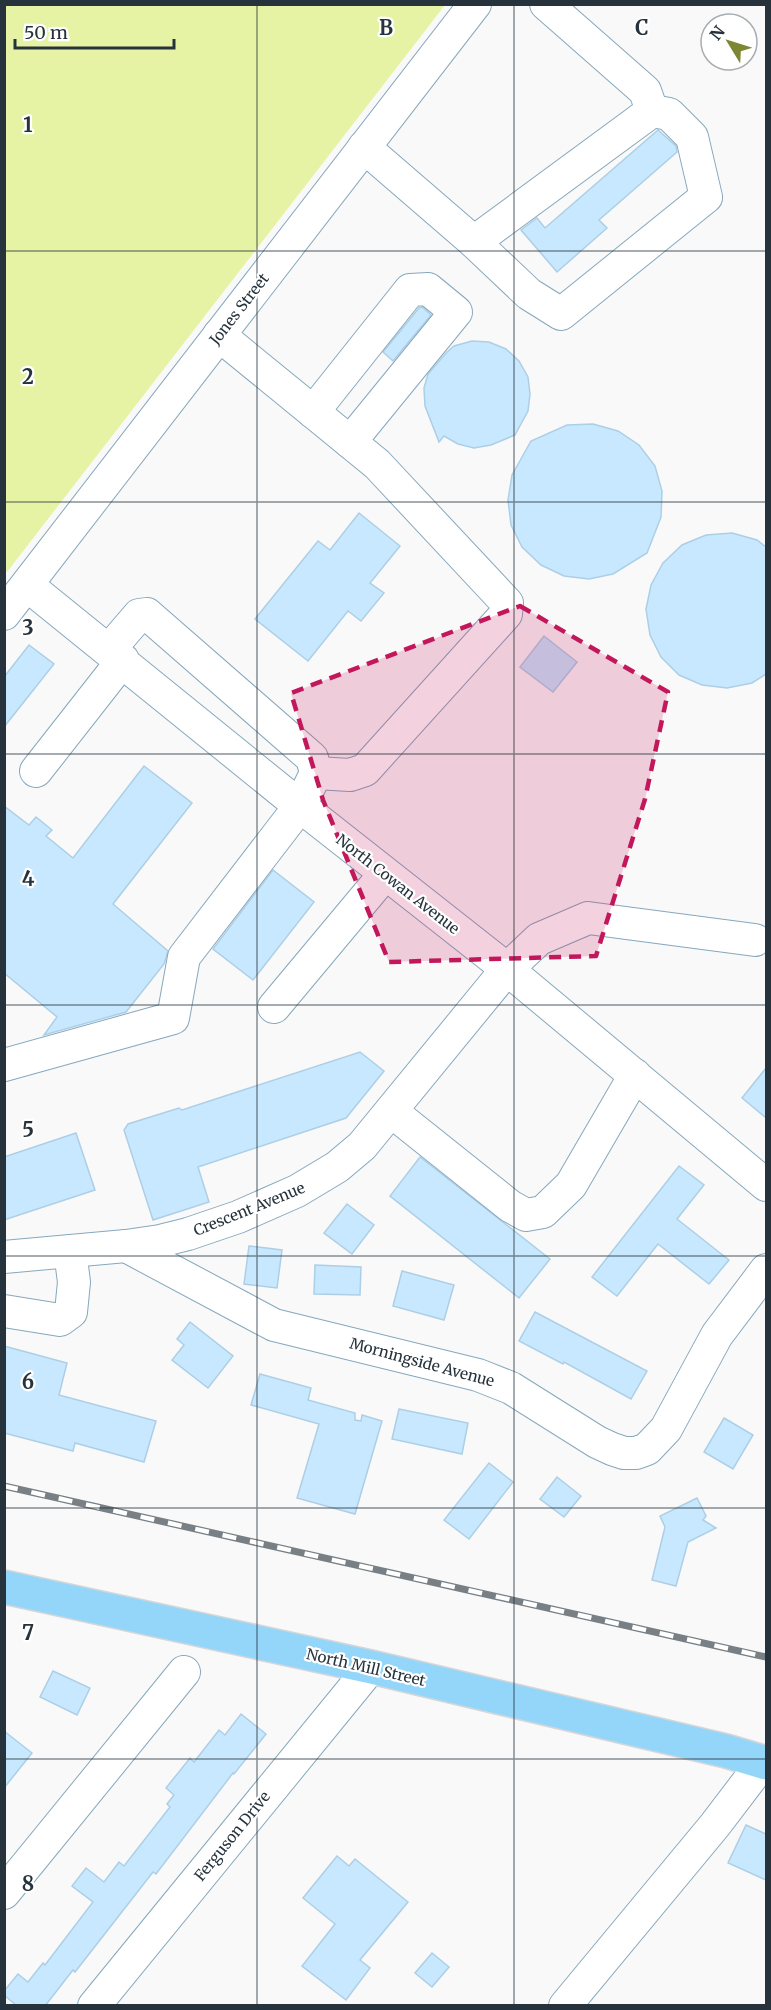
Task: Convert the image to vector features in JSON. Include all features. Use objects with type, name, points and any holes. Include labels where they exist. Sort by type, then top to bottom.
[{"type":"main road","name":"North Mill Street","points":[[4,1587],[765,1757]]},
{"type":"street","name":"Jones Street","points":[[4,614],[475,4]]},
{"type":"street","points":[[546,4],[645,91],[652,111]]},
{"type":"street","points":[[364,147],[474,242],[529,294],[561,314],[706,197],[692,137],[669,114],[652,111],[474,242]]},
{"type":"street","points":[[313,411],[410,290],[428,289],[456,312],[350,442]]},
{"type":"street","points":[[219,335],[376,464],[507,603],[506,614],[364,770],[350,775],[316,773]]},
{"type":"street","name":"North Cowan Avenue","points":[[27,585],[764,1177]]},
{"type":"street","points":[[4,1065],[173,1018],[184,957],[300,806],[316,773],[312,758],[147,614],[139,615],[116,655],[36,771]]},
{"type":"street","points":[[274,1007],[385,874]]},
{"type":"street","name":"Crescent Avenue","points":[[4,1257],[160,1241],[238,1217],[319,1179],[351,1156],[391,1111],[507,969],[539,939],[588,918],[755,940]]},
{"type":"street","points":[[391,1111],[510,1206],[526,1215],[543,1212],[571,1185],[635,1075]]},
{"type":"street","name":"Morningside Avenue","points":[[126,1246],[274,1325],[495,1381],[526,1396],[597,1442],[624,1453],[636,1453],[647,1449],[666,1429],[717,1335],[766,1270]]},
{"type":"street","points":[[4,1311],[60,1320],[70,1312],[74,1282],[70,1251]]},
{"type":"street","name":"Ferguson Drive","points":[[94,2006],[371,1668]]},
{"type":"street","points":[[4,1893],[184,1672]]},
{"type":"street","points":[[565,2006],[715,1825],[765,1757]]},
{"type":"highlighted area","points":[[520,606],[668,692],[645,799],[596,956],[389,962],[323,800],[291,693]]},
{"type":"green space","points":[[4,5],[445,5],[7,572],[4,570]]},
{"type":"building","points":[[658,130],[676,146],[677,152],[599,220],[607,228],[557,272],[521,230],[537,218],[545,228]]},
{"type":"building","points":[[422,307],[431,315],[393,361],[383,352]]},
{"type":"building","points":[[472,341],[489,342],[506,349],[519,361],[528,377],[530,394],[528,411],[515,435],[491,445],[474,448],[458,444],[444,436],[439,442],[425,406],[424,388],[428,374],[447,352],[454,346]]},
{"type":"building","points":[[593,424],[618,431],[639,445],[655,466],[662,491],[661,517],[647,553],[613,574],[589,579],[564,576],[541,565],[522,547],[511,525],[508,500],[512,475],[531,441],[567,425]]},
{"type":"building","points":[[359,513],[400,546],[370,583],[384,593],[361,621],[348,611],[308,661],[255,619],[318,541],[330,550]]},
{"type":"building","points":[[732,533],[757,540],[766,547],[766,674],[752,683],[727,688],[702,685],[679,675],[661,657],[650,635],[646,609],[651,585],[663,563],[682,545],[706,535]]},
{"type":"building","points":[[544,636],[577,662],[553,692],[520,667]]},
{"type":"building","points":[[29,645],[54,664],[4,727],[4,677]]},
{"type":"building","points":[[144,766],[192,803],[113,904],[168,951],[164,964],[126,1012],[44,1035],[57,1017],[4,973],[4,806],[29,825],[36,817],[52,830],[46,836],[73,858]]},
{"type":"building","points":[[273,870],[314,902],[253,980],[213,949]]},
{"type":"building","points":[[360,1052],[384,1071],[346,1118],[198,1167],[209,1202],[153,1220],[124,1130],[128,1124],[179,1108],[182,1110]]},
{"type":"building","points":[[766,1068],[766,1118],[742,1098]]},
{"type":"building","points":[[76,1133],[95,1190],[4,1220],[4,1157]]},
{"type":"building","points":[[420,1157],[550,1259],[519,1298],[390,1196]]},
{"type":"building","points":[[679,1166],[704,1185],[677,1219],[729,1260],[709,1284],[658,1244],[617,1296],[592,1277]]},
{"type":"building","points":[[347,1204],[374,1225],[352,1254],[324,1233]]},
{"type":"building","points":[[249,1246],[282,1250],[277,1288],[244,1284]]},
{"type":"building","points":[[315,1265],[361,1267],[360,1295],[314,1294]]},
{"type":"building","points":[[402,1271],[454,1285],[444,1320],[393,1306]]},
{"type":"building","points":[[535,1312],[647,1371],[631,1399],[564,1362],[563,1364],[519,1341]]},
{"type":"building","points":[[190,1322],[233,1356],[208,1388],[172,1360],[184,1345],[177,1339]]},
{"type":"building","points":[[4,1346],[67,1363],[59,1395],[156,1421],[144,1462],[75,1443],[73,1451],[4,1433]]},
{"type":"building","points":[[260,1374],[311,1388],[308,1400],[355,1413],[355,1420],[361,1421],[362,1415],[382,1421],[355,1514],[297,1498],[319,1424],[251,1405]]},
{"type":"building","points":[[399,1409],[468,1423],[462,1454],[392,1439]]},
{"type":"building","points":[[724,1418],[753,1435],[733,1469],[704,1452]]},
{"type":"building","points":[[489,1463],[513,1482],[469,1539],[444,1520]]},
{"type":"building","points":[[557,1477],[581,1496],[564,1517],[540,1499]]},
{"type":"building","points":[[697,1498],[706,1516],[703,1520],[716,1528],[688,1542],[676,1586],[652,1580],[665,1527],[660,1516]]},
{"type":"building","points":[[53,1671],[90,1688],[77,1715],[40,1697]]},
{"type":"building","points":[[241,1714],[266,1734],[233,1773],[156,1874],[153,1872],[75,1972],[73,1970],[45,2006],[17,2006],[4,1995],[4,1991],[18,1974],[28,1982],[43,1963],[45,1965],[93,1902],[72,1886],[86,1868],[104,1882],[119,1862],[124,1866],[170,1807],[167,1804],[174,1795],[166,1788],[190,1758],[194,1762],[219,1730],[225,1735]]},
{"type":"building","points":[[4,1731],[32,1753],[4,1788]]},
{"type":"building","points":[[746,1825],[766,1834],[766,1880],[728,1863]]},
{"type":"building","points":[[337,1856],[349,1866],[355,1859],[408,1902],[360,1960],[370,1968],[346,2000],[302,1966],[335,1924],[303,1898]]},
{"type":"building","points":[[432,1953],[449,1967],[432,1987],[415,1973]]},
{"type":"railway","points":[[4,1486],[766,1657]]}]
